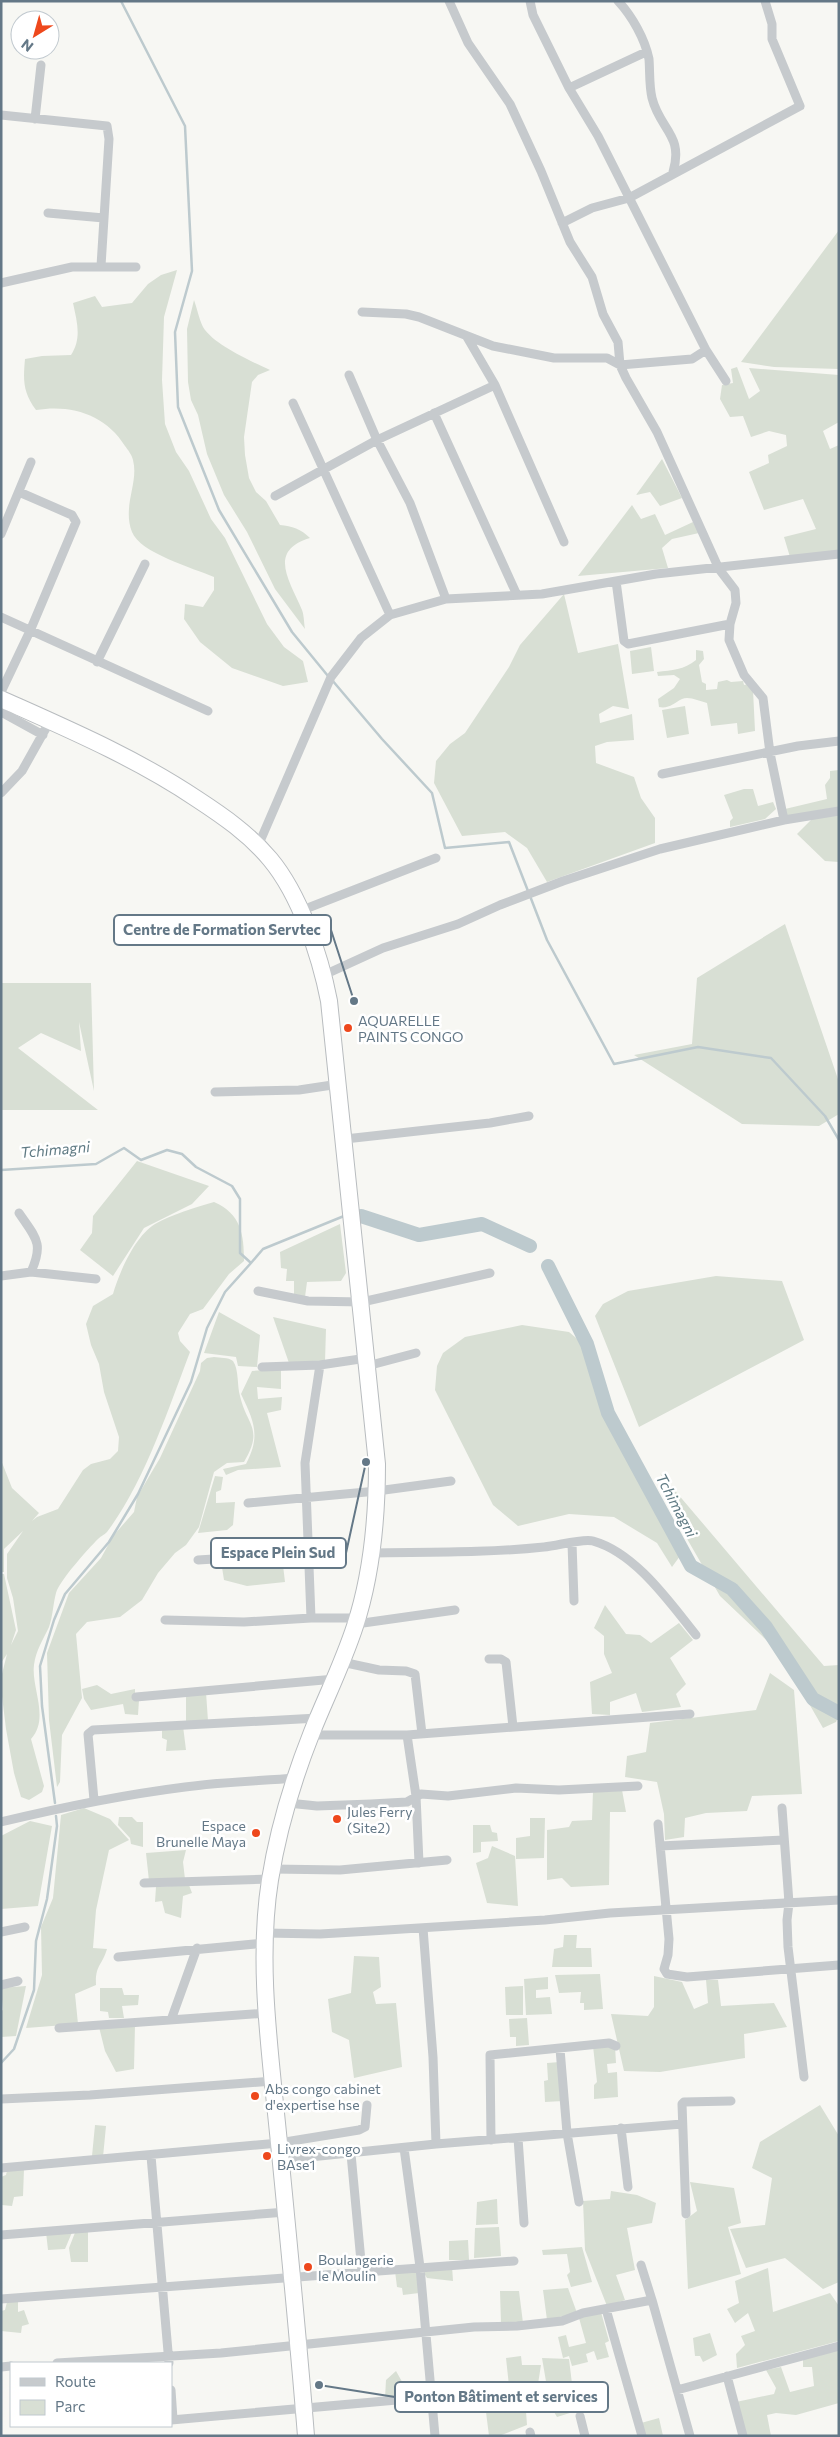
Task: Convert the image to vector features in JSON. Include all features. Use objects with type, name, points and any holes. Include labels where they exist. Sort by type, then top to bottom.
[{"type":"highway","points":[[1,698],[46,728],[140,763],[175,783],[236,826],[258,846],[280,873],[300,911],[324,975],[330,1009],[362,1302],[377,1464],[377,1491],[372,1553],[357,1621],[295,1778],[271,1874],[265,1938],[273,2081],[306,2436]]},
{"type":"street","points":[[449,1],[468,43],[510,104],[539,165],[570,242],[592,277],[603,314],[618,342],[620,365],[657,432],[719,569],[735,590],[736,597],[730,624],[730,640],[735,657],[749,684],[762,698],[770,753],[784,820]]},
{"type":"street","points":[[530,1],[533,15],[569,88],[598,136],[706,350],[726,381]]},
{"type":"street","points":[[618,1],[627,11],[646,52],[652,98],[656,111],[677,147],[673,172]]},
{"type":"street","points":[[562,223],[592,208],[629,198],[673,172],[800,106],[772,39],[772,24],[765,1]]},
{"type":"street","points":[[569,88],[646,52]]},
{"type":"street","points":[[35,120],[41,65]]},
{"type":"street","points":[[1,115],[107,126],[109,139],[101,266]]},
{"type":"street","points":[[48,213],[104,218]]},
{"type":"street","points":[[1,283],[72,267],[136,267]]},
{"type":"street","points":[[362,312],[406,314],[419,317],[493,346],[554,358],[607,358],[620,365],[692,359],[706,350]]},
{"type":"street","points":[[467,337],[495,385],[564,542]]},
{"type":"street","points":[[349,375],[378,440],[410,504],[446,599]]},
{"type":"street","points":[[275,496],[378,440],[495,385]]},
{"type":"street","points":[[293,403],[390,615]]},
{"type":"street","points":[[434,413],[518,595]]},
{"type":"street","points":[[1,534],[31,462]]},
{"type":"street","points":[[1,692],[30,631],[76,522],[72,515],[19,492]]},
{"type":"street","points":[[258,846],[331,677],[361,638],[390,615],[446,599],[542,594],[656,574],[719,569],[839,554]]},
{"type":"street","points":[[98,662],[145,564]]},
{"type":"street","points":[[616,581],[624,641],[628,644],[730,624]]},
{"type":"street","points":[[1,617],[208,711]]},
{"type":"street","points":[[1,712],[46,728],[19,775],[1,793]]},
{"type":"street","points":[[662,774],[798,746],[839,741]]},
{"type":"street","points":[[324,975],[363,955],[458,924],[500,905],[564,881],[660,849],[784,820],[839,811]]},
{"type":"street","points":[[300,911],[436,858]]},
{"type":"street","points":[[215,1092],[299,1090],[339,1084]]},
{"type":"street","points":[[345,1139],[482,1124],[529,1116]]},
{"type":"street","points":[[19,1214],[33,1234],[39,1248],[39,1255],[31,1272]]},
{"type":"street","points":[[1,1276],[31,1272],[96,1279]]},
{"type":"street","points":[[258,1291],[308,1301],[362,1302],[490,1272]]},
{"type":"street","points":[[262,1367],[320,1366],[367,1362],[416,1353]]},
{"type":"street","points":[[311,1618],[308,1496],[305,1463],[320,1366]]},
{"type":"street","points":[[248,1503],[377,1491],[451,1480]]},
{"type":"street","points":[[372,1553],[510,1550],[592,1540],[621,1556],[653,1582],[696,1635]]},
{"type":"street","points":[[572,1543],[574,1601]]},
{"type":"street","points":[[198,1560],[310,1553]]},
{"type":"street","points":[[166,1620],[244,1622],[311,1618],[357,1621],[455,1610]]},
{"type":"street","points":[[489,1659],[501,1659],[506,1662],[513,1728]]},
{"type":"street","points":[[342,1662],[379,1670],[406,1671],[415,1674],[422,1734]]},
{"type":"street","points":[[136,1697],[335,1678]]},
{"type":"street","points":[[311,1735],[407,1735],[690,1714]]},
{"type":"street","points":[[94,1800],[88,1734],[93,1730],[318,1718]]},
{"type":"street","points":[[407,1735],[416,1796],[420,1863]]},
{"type":"street","points":[[1,1822],[94,1800],[185,1787],[295,1778]]},
{"type":"street","points":[[288,1803],[317,1806],[380,1804],[407,1802],[416,1796],[427,1794],[448,1796],[516,1788],[559,1790],[638,1786]]},
{"type":"street","points":[[782,1808],[789,1903],[786,1920],[804,2077]]},
{"type":"street","points":[[658,1824],[666,1910],[668,1955],[664,1969],[667,1974],[671,1976],[839,1965]]},
{"type":"street","points":[[660,1846],[784,1840]]},
{"type":"street","points":[[144,1884],[340,1870],[447,1860]]},
{"type":"street","points":[[118,1957],[265,1938],[839,1900]]},
{"type":"street","points":[[1,1932],[25,1927]]},
{"type":"street","points":[[423,1928],[433,2057],[436,2144]]},
{"type":"street","points":[[171,2020],[197,1948]]},
{"type":"street","points":[[1,1985],[18,1981]]},
{"type":"street","points":[[59,2028],[268,2014]]},
{"type":"street","points":[[492,2140],[490,2055],[608,2043],[616,2046]]},
{"type":"street","points":[[560,2048],[567,2133],[579,2202]]},
{"type":"street","points":[[1,2099],[90,2095],[273,2081]]},
{"type":"street","points":[[686,2214],[681,2107],[684,2102],[731,2101]]},
{"type":"street","points":[[1,2168],[152,2156],[279,2143],[364,2128],[367,2105]]},
{"type":"street","points":[[281,2160],[436,2144],[682,2124]]},
{"type":"street","points":[[621,2128],[628,2187]]},
{"type":"street","points":[[518,2138],[524,2223]]},
{"type":"street","points":[[404,2148],[420,2267],[435,2436]]},
{"type":"street","points":[[351,2154],[362,2272]]},
{"type":"street","points":[[152,2156],[169,2359]]},
{"type":"street","points":[[1,2235],[286,2212]]},
{"type":"street","points":[[1,2299],[514,2261]]},
{"type":"street","points":[[641,2265],[690,2436]]},
{"type":"street","points":[[85,2362],[169,2359],[474,2327],[518,2326],[562,2320],[652,2300]]},
{"type":"street","points":[[606,2309],[642,2436]]},
{"type":"street","points":[[677,2390],[839,2346]]},
{"type":"street","points":[[727,2376],[743,2436]]},
{"type":"street","points":[[172,2420],[498,2391]]},
{"type":"street","points":[[580,2416],[585,2436]]},
{"type":"green space","points":[[839,230],[839,369],[774,367],[741,362]]},
{"type":"green space","points":[[177,270],[164,317],[162,380],[165,424],[176,452],[189,471],[211,519],[225,538],[267,624],[284,647],[303,661],[308,682],[283,686],[232,668],[200,642],[184,619],[185,604],[203,607],[214,590],[214,577],[168,559],[145,547],[137,540],[129,522],[134,469],[129,451],[117,435],[98,419],[87,414],[62,409],[36,410],[26,392],[24,380],[25,359],[42,356],[71,355],[78,336],[73,303],[95,296],[102,307],[132,303],[148,284],[161,275]]},
{"type":"green space","points":[[194,300],[203,327],[208,334],[234,352],[270,370],[258,375],[252,382],[244,437],[245,455],[249,478],[256,492],[266,501],[280,525],[296,528],[310,538],[297,544],[289,551],[285,559],[285,568],[302,610],[305,629],[275,589],[247,532],[224,495],[207,454],[198,415],[191,400],[188,382],[187,329]]},
{"type":"green space","points":[[737,367],[749,399],[760,391],[749,368],[839,375],[839,422],[823,431],[830,449],[839,445],[839,550],[790,557],[784,537],[816,529],[803,499],[764,510],[749,472],[769,463],[768,455],[787,446],[786,435],[769,431],[751,437],[743,416],[730,417],[720,399],[722,385],[733,383],[731,369]]},
{"type":"green space","points":[[662,459],[682,498],[660,506],[650,492],[636,495]]},
{"type":"green space","points":[[632,505],[641,519],[655,514],[665,535],[693,522],[699,533],[672,539],[662,548],[668,568],[578,576]]},
{"type":"green space","points":[[564,594],[578,653],[618,644],[629,709],[613,706],[599,714],[600,723],[632,714],[634,740],[607,742],[595,746],[596,763],[634,777],[641,798],[655,818],[655,843],[547,882],[527,848],[505,832],[462,836],[434,783],[436,761],[450,744],[465,733],[509,667],[520,645]]},
{"type":"green space","points":[[651,647],[654,671],[632,674],[630,651]]},
{"type":"green space","points":[[696,650],[703,651],[704,659],[699,665],[702,682],[706,684],[706,690],[717,689],[718,682],[727,680],[731,682],[743,681],[744,685],[748,684],[753,690],[755,731],[738,734],[737,723],[711,726],[707,703],[694,699],[685,698],[669,706],[659,707],[658,699],[674,688],[680,679],[674,675],[658,676],[657,672],[687,666],[696,660]]},
{"type":"green space","points":[[685,706],[689,734],[667,738],[662,710]]},
{"type":"green space","points":[[839,770],[839,807],[786,816],[785,809],[827,799],[825,785],[830,778],[830,771]]},
{"type":"green space","points":[[744,789],[753,789],[758,806],[773,802],[776,809],[765,819],[730,827],[730,821],[733,818],[724,795]]},
{"type":"green space","points":[[839,814],[839,862],[825,861],[797,834],[813,818]]},
{"type":"green space","points":[[785,924],[839,1082],[839,1114],[819,1126],[742,1124],[634,1055],[692,1044],[697,978]]},
{"type":"green space","points":[[1,983],[91,983],[94,1091],[79,1022],[81,1051],[41,1033],[18,1048],[98,1110],[1,1110]]},
{"type":"green space","points":[[137,1161],[209,1186],[192,1204],[144,1228],[113,1276],[80,1250],[92,1233],[93,1216]]},
{"type":"green space","points":[[214,1202],[230,1212],[239,1226],[242,1234],[244,1261],[229,1274],[203,1309],[190,1314],[178,1333],[180,1341],[190,1352],[144,1469],[120,1513],[107,1532],[98,1539],[75,1565],[63,1580],[56,1593],[49,1627],[38,1650],[34,1665],[40,1712],[36,1731],[31,1739],[44,1786],[42,1792],[29,1800],[21,1797],[14,1773],[1,1688],[1,1678],[7,1654],[1,1663],[1,1574],[4,1574],[16,1630],[11,1645],[18,1631],[13,1598],[7,1578],[7,1554],[23,1531],[4,1549],[4,1572],[1,1572],[1,1460],[12,1488],[39,1513],[32,1521],[37,1517],[58,1509],[83,1470],[91,1464],[110,1459],[118,1451],[119,1437],[104,1392],[99,1364],[91,1345],[86,1324],[93,1306],[113,1294],[129,1256],[141,1237],[148,1230],[168,1217]]},
{"type":"green space","points":[[340,1224],[346,1273],[341,1281],[307,1282],[305,1297],[294,1294],[294,1281],[286,1281],[287,1269],[281,1268],[280,1252]]},
{"type":"green space","points":[[716,1276],[782,1281],[804,1340],[639,1427],[595,1316],[603,1304],[628,1291]]},
{"type":"green space","points":[[219,1312],[260,1335],[257,1367],[238,1366],[236,1357],[204,1353]]},
{"type":"green space","points":[[273,1317],[326,1329],[325,1362],[289,1363]]},
{"type":"green space","points":[[522,1325],[569,1332],[581,1342],[619,1429],[680,1556],[672,1567],[657,1543],[614,1517],[569,1514],[518,1526],[493,1505],[435,1390],[437,1366],[443,1353],[465,1337]]},
{"type":"green space","points":[[207,1358],[229,1359],[235,1364],[240,1396],[252,1428],[253,1442],[250,1451],[244,1462],[227,1463],[214,1472],[199,1527],[186,1545],[175,1553],[158,1573],[142,1600],[120,1617],[87,1622],[76,1634],[82,1698],[62,1735],[60,1782],[57,1787],[49,1720],[47,1653],[69,1593],[101,1558],[113,1536],[134,1512],[137,1497],[160,1458],[200,1371],[201,1363]]},
{"type":"green space","points":[[281,1369],[281,1389],[257,1387],[258,1399],[282,1397],[281,1410],[267,1413],[281,1467],[238,1470],[226,1475],[223,1469],[246,1464],[251,1454],[254,1429],[241,1394],[252,1371]]},
{"type":"green space","points":[[660,1473],[824,1666],[839,1665],[839,1715],[836,1722],[823,1728],[780,1653],[720,1596],[686,1537],[678,1509]]},
{"type":"green space","points":[[215,1476],[223,1477],[221,1490],[216,1492],[216,1503],[235,1502],[233,1525],[227,1530],[198,1533]]},
{"type":"green space","points":[[282,1557],[285,1582],[247,1586],[224,1580],[221,1561]]},
{"type":"green space","points":[[605,1605],[626,1634],[640,1635],[651,1643],[679,1623],[693,1640],[670,1658],[686,1684],[676,1694],[681,1707],[642,1712],[636,1693],[610,1702],[610,1715],[592,1714],[590,1682],[612,1673],[604,1654],[604,1636],[594,1628]]},
{"type":"green space","points":[[770,1673],[794,1690],[802,1794],[752,1796],[747,1811],[706,1813],[685,1818],[684,1837],[665,1840],[664,1814],[657,1782],[625,1777],[627,1756],[646,1752],[650,1723],[756,1710]]},
{"type":"green space","points":[[97,1685],[111,1694],[135,1689],[135,1700],[139,1700],[138,1715],[125,1714],[123,1704],[91,1710],[84,1699],[82,1689]]},
{"type":"green space","points":[[206,1692],[208,1721],[186,1722],[186,1693]]},
{"type":"green space","points":[[183,1726],[186,1750],[166,1751],[167,1740],[162,1738],[162,1727]]},
{"type":"green space","points":[[622,1790],[626,1812],[610,1812],[609,1885],[571,1887],[562,1878],[547,1880],[547,1830],[569,1827],[572,1821],[592,1820],[593,1791]]},
{"type":"green space","points":[[84,1808],[110,1819],[129,1840],[109,1850],[96,1910],[93,1948],[107,1949],[98,1969],[96,1985],[75,1994],[78,2024],[26,2028],[42,1975],[41,1927],[53,1898],[61,1815]]},
{"type":"green space","points":[[119,1817],[132,1817],[137,1822],[143,1822],[143,1847],[131,1844],[130,1838],[118,1825]]},
{"type":"green space","points":[[530,1818],[545,1818],[544,1858],[516,1859],[516,1838],[530,1836]]},
{"type":"green space","points":[[30,1821],[52,1826],[38,1906],[1,1909],[1,1836]]},
{"type":"green space","points":[[473,1825],[490,1825],[492,1832],[497,1833],[498,1841],[481,1842],[481,1852],[473,1853]]},
{"type":"green space","points":[[492,1846],[515,1856],[518,1906],[487,1903],[476,1863],[488,1858]]},
{"type":"green space","points":[[186,1850],[183,1862],[185,1879],[149,1881],[146,1853]]},
{"type":"green space","points":[[189,1885],[192,1893],[183,1896],[181,1918],[165,1913],[162,1901],[155,1902],[156,1887]]},
{"type":"green space","points":[[564,1935],[577,1935],[576,1948],[591,1948],[592,1967],[552,1967],[554,1949],[563,1947]]},
{"type":"green space","points":[[354,1956],[379,1957],[381,1987],[373,1992],[376,2004],[396,2003],[402,2067],[354,2078],[349,2040],[332,2032],[328,1999],[351,1993]]},
{"type":"green space","points":[[600,1974],[603,2009],[584,2010],[584,2003],[580,2003],[581,1992],[559,1993],[555,1975]]},
{"type":"green space","points":[[654,1976],[682,1982],[694,2009],[708,2003],[706,1980],[718,1980],[721,2006],[774,2003],[787,2027],[744,2034],[745,2058],[660,2072],[624,2071],[611,2014],[648,2016],[654,2007]]},
{"type":"green space","points":[[548,1977],[548,1989],[536,1990],[536,1998],[550,1997],[552,2014],[526,2015],[524,1979]]},
{"type":"green space","points":[[26,1986],[16,2036],[1,2037],[1,2011],[3,2010],[1,1988]]},
{"type":"green space","points":[[523,1986],[523,2015],[506,2015],[505,1987]]},
{"type":"green space","points":[[100,1988],[122,1988],[124,1995],[139,1995],[138,2005],[122,2006],[124,2018],[109,2018],[108,2012],[100,2011]]},
{"type":"green space","points":[[527,2018],[529,2045],[516,2046],[516,2037],[510,2037],[509,2019]]},
{"type":"green space","points":[[135,2025],[134,2069],[116,2072],[105,2051],[99,2027]]},
{"type":"green space","points":[[593,2046],[615,2046],[616,2063],[607,2064],[608,2073],[617,2072],[618,2097],[594,2099],[594,2085],[597,2082]]},
{"type":"green space","points":[[560,2062],[563,2101],[545,2102],[544,2081],[548,2080],[547,2063]]},
{"type":"green space","points":[[820,2105],[839,2136],[839,2282],[823,2289],[785,2258],[746,2268],[730,2229],[765,2225],[772,2178],[752,2168],[760,2142]]},
{"type":"green space","points":[[95,2125],[106,2126],[103,2157],[92,2156]]},
{"type":"green space","points":[[24,2169],[23,2196],[14,2197],[12,2206],[2,2205],[1,2177],[6,2175],[7,2170]]},
{"type":"green space","points":[[690,2182],[734,2188],[741,2223],[728,2227],[741,2274],[688,2289],[685,2220],[697,2211]]},
{"type":"green space","points":[[611,2191],[637,2195],[656,2203],[652,2223],[627,2228],[635,2270],[616,2275],[625,2300],[607,2306],[585,2250],[583,2201],[610,2199]]},
{"type":"green space","points":[[497,2199],[498,2224],[476,2225],[477,2202]]},
{"type":"green space","points":[[499,2227],[501,2256],[474,2258],[475,2228]]},
{"type":"green space","points":[[73,2230],[65,2249],[48,2250],[46,2232]]},
{"type":"green space","points":[[76,2230],[88,2230],[88,2262],[71,2262],[69,2248]]},
{"type":"green space","points":[[468,2240],[469,2260],[449,2260],[449,2241]]},
{"type":"green space","points":[[582,2247],[592,2282],[571,2287],[567,2275],[570,2272],[567,2254],[543,2255],[542,2250]]},
{"type":"green space","points":[[452,2266],[453,2281],[427,2278],[422,2270]]},
{"type":"green space","points":[[768,2268],[773,2312],[830,2293],[839,2306],[839,2341],[737,2368],[736,2354],[745,2345],[741,2336],[755,2331],[748,2313],[735,2323],[727,2309],[739,2303],[735,2281]]},
{"type":"green space","points":[[418,2270],[419,2293],[403,2295],[402,2288],[397,2287],[395,2271]]},
{"type":"green space","points":[[568,2288],[577,2313],[547,2320],[543,2290]]},
{"type":"green space","points":[[500,2291],[519,2291],[523,2323],[501,2324]]},
{"type":"green space","points":[[18,2299],[18,2312],[24,2310],[29,2324],[22,2326],[21,2333],[1,2331],[1,2311],[5,2310],[7,2302]]},
{"type":"green space","points":[[601,2312],[609,2341],[605,2343],[609,2357],[597,2360],[594,2351],[586,2354],[588,2362],[572,2366],[569,2356],[563,2358],[558,2337],[566,2335],[569,2347],[586,2343],[579,2318]]},
{"type":"green space","points":[[710,2333],[717,2355],[703,2362],[700,2356],[695,2356],[693,2338]]},
{"type":"green space","points":[[839,2350],[839,2403],[796,2415],[776,2413],[767,2415],[771,2436],[746,2436],[736,2402],[774,2394],[776,2388],[766,2370],[781,2367],[790,2392],[814,2386],[812,2367],[803,2367],[803,2358]]},
{"type":"green space","points":[[521,2356],[522,2365],[541,2365],[538,2384],[509,2386],[506,2358]]},
{"type":"green space","points":[[542,2358],[569,2359],[573,2392],[598,2388],[602,2403],[557,2417],[550,2405]]},
{"type":"green space","points":[[396,2371],[410,2396],[385,2398],[386,2380]]},
{"type":"green space","points":[[502,2394],[510,2403],[525,2398],[527,2425],[499,2436],[489,2436],[484,2396]]},
{"type":"green space","points":[[659,2418],[663,2436],[644,2436],[641,2423]]},
{"type":"waterway","points":[[121,1],[185,126],[192,271],[175,332],[178,407],[219,510],[292,632],[328,676]]},
{"type":"waterway","points":[[332,680],[382,739],[432,793],[445,848],[509,842],[528,891]]},
{"type":"waterway","points":[[530,896],[547,940],[614,1064],[698,1047],[771,1058],[825,1116],[839,1140]]},
{"type":"waterway","name":"Tchimagni","points":[[1,1170],[96,1164],[124,1148],[141,1160],[167,1150],[182,1154],[196,1167],[232,1186],[240,1199],[240,1253],[251,1263],[263,1249],[344,1216]]},
{"type":"waterway","name":"Tchimagni","points":[[361,1216],[419,1235],[482,1224],[530,1246]]},
{"type":"waterway","points":[[55,1803],[42,1706],[40,1666],[54,1620],[65,1594],[109,1542],[138,1494],[191,1382],[207,1328],[225,1292],[251,1263]]},
{"type":"waterway","name":"Tchimagni","points":[[548,1266],[587,1344],[608,1413],[691,1566],[732,1589],[766,1627],[813,1699],[839,1713]]},
{"type":"waterway","points":[[1,2063],[14,2049],[34,1990],[36,1941],[47,1899],[57,1826],[56,1816]]},
{"type":"place","name":"Centre de Formation Servtec","points":[[354,1001]]},
{"type":"place","name":"AQUARELLE PAINTS CONGO","points":[[348,1028]]},
{"type":"place","name":"Espace Plein Sud","points":[[366,1462]]},
{"type":"place","name":"Jules Ferry (Site2)","points":[[337,1819]]},
{"type":"place","name":"Espace Brunelle Maya","points":[[256,1833]]},
{"type":"place","name":"Abs congo cabinet d'expertise hse","points":[[255,2096]]},
{"type":"place","name":"Livrex-congo BAse1","points":[[267,2156]]},
{"type":"place","name":"Boulangerie le Moulin","points":[[308,2267]]},
{"type":"place","name":"Ponton Bâtiment et services","points":[[319,2385]]}]
